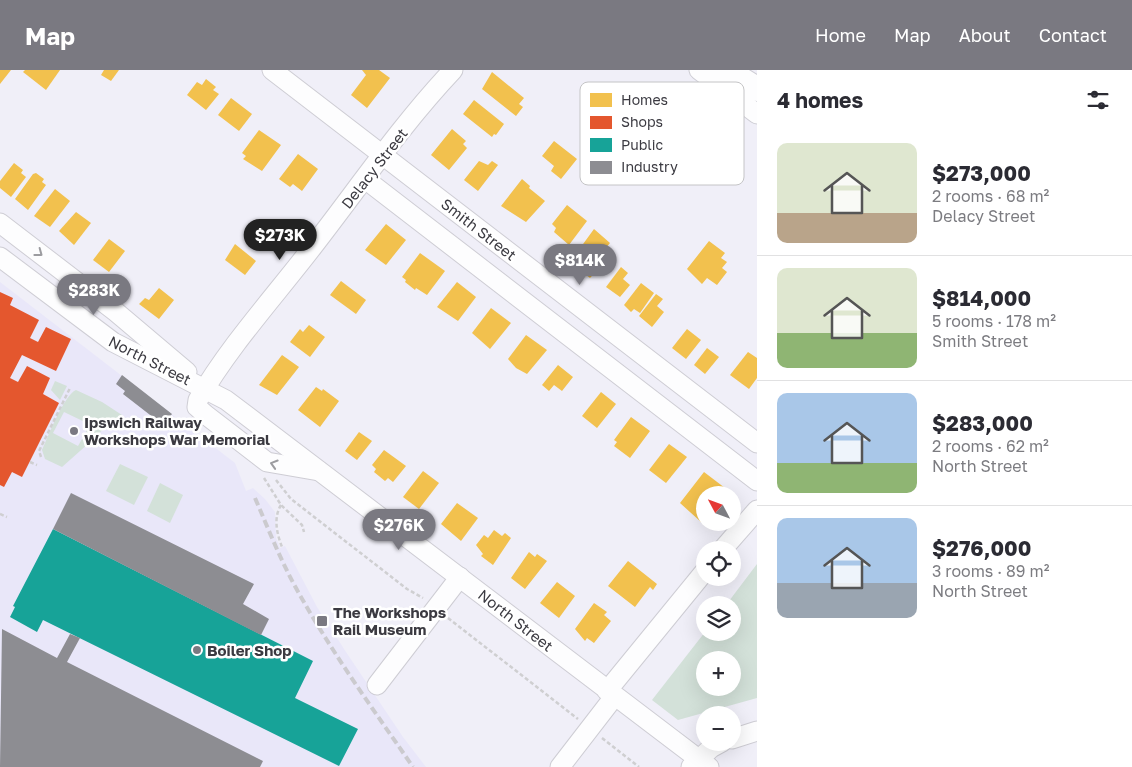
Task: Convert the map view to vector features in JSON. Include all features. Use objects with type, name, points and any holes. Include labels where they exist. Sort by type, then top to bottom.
[{"type":"main road","points":[[726,70],[757,89]]},
{"type":"street","name":"Smith Street","points":[[272,70],[757,443]]},
{"type":"street","name":"Delacy Street","points":[[433,91],[444,70]]},
{"type":"street","name":"Delacy Street","points":[[205,388],[383,155],[433,91],[453,70]]},
{"type":"street","points":[[699,70],[715,82]]},
{"type":"street","points":[[744,104],[757,114]]},
{"type":"street","name":"Smith Street","points":[[365,179],[757,482]]},
{"type":"street","name":"North Street","points":[[0,223],[133,325],[205,388]]},
{"type":"street","name":"North Street","points":[[0,257],[113,342],[226,400],[460,577],[699,764]]},
{"type":"street","name":"North Street","points":[[205,388],[198,400],[199,409],[263,460],[278,465],[322,472]]},
{"type":"street","points":[[730,541],[757,510]]},
{"type":"street","points":[[377,685],[460,577]]},
{"type":"street","points":[[560,767],[610,694],[696,583]]},
{"type":"street","points":[[741,736],[757,731]]},
{"type":"street","points":[[699,764],[713,751]]},
{"type":"path","points":[[41,457],[39,451],[70,388]]},
{"type":"path","points":[[30,462],[37,465]]},
{"type":"path","points":[[261,473],[281,505],[302,524],[304,532]]},
{"type":"path","points":[[274,477],[282,490],[292,499],[408,589],[429,600]]},
{"type":"path","points":[[281,505],[277,511],[277,530],[282,547]]},
{"type":"path","points":[[0,514],[7,517]]},
{"type":"path","points":[[445,613],[449,620],[582,723]]},
{"type":"path","points":[[595,733],[640,767]]},
{"type":"shaded area","points":[[0,282],[235,463],[246,491],[253,488],[275,512],[276,538],[280,548],[285,546],[317,607],[403,737],[426,767],[0,767]]},
{"type":"shaded area","points":[[55,381],[67,386],[60,400],[51,390]]},
{"type":"shaded area","points":[[76,390],[102,402],[122,415],[95,436],[86,432],[89,424],[64,412],[53,433],[78,446],[82,439],[89,443],[62,467],[45,459],[42,450],[66,400]]},
{"type":"shaded area","points":[[120,464],[148,477],[134,505],[106,491]]},
{"type":"shaded area","points":[[160,483],[183,495],[170,523],[147,511]]},
{"type":"shaded area","points":[[757,564],[757,698],[728,706],[696,706],[696,715],[678,720],[652,700],[698,641],[741,641],[741,596],[733,596]]},
{"type":"building: Homes","points":[[0,70],[11,70],[0,84]]},
{"type":"building: Homes","points":[[25,70],[60,70],[46,90],[23,72]]},
{"type":"building: Homes","points":[[104,70],[119,70],[111,81],[101,75]]},
{"type":"building: Homes","points":[[362,70],[379,70],[390,78],[367,108],[351,95],[366,75]]},
{"type":"building: Homes","points":[[492,72],[524,98],[519,104],[523,107],[516,116],[482,89]]},
{"type":"building: Homes","points":[[206,79],[216,87],[213,90],[219,94],[206,110],[187,95],[197,82],[202,85]]},
{"type":"building: Homes","points":[[231,98],[252,114],[239,131],[218,115]]},
{"type":"building: Homes","points":[[474,100],[504,124],[496,135],[494,134],[492,137],[463,114]]},
{"type":"building: Homes","points":[[452,129],[466,141],[463,144],[467,148],[449,170],[431,155]]},
{"type":"building: Homes","points":[[259,130],[281,145],[262,171],[243,159],[246,156],[242,153]]},
{"type":"building: Homes","points":[[554,141],[577,159],[561,179],[551,171],[554,166],[542,156]]},
{"type":"building: Homes","points":[[298,154],[318,169],[302,191],[293,184],[290,187],[279,179]]},
{"type":"building: Homes","points":[[479,161],[488,165],[492,161],[498,165],[478,191],[464,180]]},
{"type":"building: Homes","points":[[14,163],[23,170],[21,173],[26,177],[11,197],[0,188],[0,181]]},
{"type":"building: Homes","points":[[36,173],[44,179],[42,182],[46,185],[28,210],[15,199],[33,174]]},
{"type":"building: Homes","points":[[522,179],[530,186],[529,188],[545,201],[526,222],[501,206]]},
{"type":"building: Homes","points":[[55,189],[70,201],[50,227],[34,216]]},
{"type":"building: Homes","points":[[567,205],[587,221],[569,245],[554,232],[556,228],[552,224]]},
{"type":"building: Homes","points":[[76,212],[91,223],[74,245],[59,231]]},
{"type":"building: Homes","points":[[386,224],[406,240],[386,265],[365,250]]},
{"type":"building: Homes","points":[[594,229],[610,243],[604,250],[611,255],[590,278],[570,262]]},
{"type":"building: Homes","points":[[109,239],[125,251],[109,272],[93,260]]},
{"type":"building: Homes","points":[[709,241],[725,253],[721,258],[727,262],[722,268],[727,272],[717,285],[707,278],[702,284],[687,269]]},
{"type":"building: Homes","points":[[235,244],[256,261],[245,275],[225,260]]},
{"type":"building: Homes","points":[[420,253],[445,271],[427,295],[416,288],[415,290],[402,277]]},
{"type":"building: Homes","points":[[621,267],[628,273],[623,279],[630,285],[620,297],[606,287]]},
{"type":"building: Homes","points":[[341,281],[366,300],[356,314],[330,295]]},
{"type":"building: Homes","points":[[457,282],[476,297],[458,321],[437,307]]},
{"type":"building: Homes","points":[[641,283],[654,293],[640,313],[634,309],[631,312],[624,305]]},
{"type":"building: Homes","points":[[159,288],[174,300],[159,319],[139,304],[145,298],[149,300]]},
{"type":"building: Homes","points":[[656,294],[663,299],[657,306],[664,312],[652,327],[639,316]]},
{"type":"building: Homes","points":[[491,308],[511,323],[490,349],[472,333]]},
{"type":"building: Homes","points":[[309,325],[325,337],[310,357],[290,342],[300,329],[303,332]]},
{"type":"building: Homes","points":[[687,329],[701,340],[686,359],[672,348]]},
{"type":"building: Homes","points":[[526,335],[547,350],[527,374],[516,368],[508,359]]},
{"type":"building: Homes","points":[[707,348],[719,357],[705,374],[694,365]]},
{"type":"building: Homes","points":[[748,352],[757,358],[757,378],[749,389],[730,375]]},
{"type":"building: Homes","points":[[282,355],[299,367],[277,395],[259,385]]},
{"type":"building: Homes","points":[[558,365],[573,377],[562,391],[554,385],[549,391],[542,385]]},
{"type":"building: Homes","points":[[316,387],[322,391],[323,389],[339,401],[320,427],[298,410]]},
{"type":"building: Homes","points":[[601,392],[616,404],[597,428],[582,416]]},
{"type":"building: Homes","points":[[631,417],[650,431],[630,458],[614,446],[617,442],[614,440]]},
{"type":"building: Homes","points":[[359,432],[372,441],[357,460],[345,451]]},
{"type":"building: Homes","points":[[669,444],[687,457],[666,483],[649,470]]},
{"type":"building: Homes","points":[[384,450],[406,466],[393,482],[388,478],[385,481],[374,472],[376,469],[372,465]]},
{"type":"building: Homes","points":[[423,471],[439,483],[419,509],[403,497]]},
{"type":"building: Homes","points":[[704,472],[722,486],[696,486],[696,517],[680,503]]},
{"type":"building: Homes","points":[[457,503],[478,518],[461,541],[441,524]]},
{"type":"building: Homes","points":[[494,530],[502,536],[505,533],[511,538],[493,565],[481,556],[483,554],[476,545],[484,535],[488,538]]},
{"type":"building: Homes","points":[[529,552],[535,557],[537,554],[547,561],[525,589],[511,578]]},
{"type":"building: Homes","points":[[628,561],[657,584],[653,590],[650,587],[635,607],[608,586]]},
{"type":"building: Homes","points":[[557,582],[575,596],[559,618],[540,603]]},
{"type":"building: Homes","points":[[594,603],[607,612],[604,615],[611,621],[594,643],[587,638],[585,641],[575,629]]},
{"type":"building: Shops","points":[[0,292],[13,298],[10,305],[39,320],[30,338],[38,342],[46,327],[71,339],[56,371],[22,355],[10,378],[18,382],[27,366],[50,378],[43,394],[59,403],[22,477],[12,472],[4,487],[0,485]]},
{"type":"building: Public","name":"Boiler Shop","points":[[53,529],[313,661],[295,698],[358,729],[339,766],[43,620],[37,632],[10,617],[15,607],[13,606]]},
{"type":"building: Industry","points":[[122,375],[172,414],[163,425],[123,394],[125,391],[116,384]]},
{"type":"building: Industry","points":[[71,493],[254,584],[243,604],[269,619],[261,635],[53,529]]},
{"type":"building: Industry","points":[[2,629],[57,658],[70,634],[80,638],[67,662],[263,761],[260,767],[0,767]]},
{"type":"railway","points":[[255,498],[274,543],[309,611],[352,679],[413,767]]},
{"type":"place","name":"Ipswich Railway Workshops War Memorial","points":[[74,431]]},
{"type":"place","name":"The Workshops Rail Museum","points":[[322,621]]},
{"type":"place","name":"Boiler Shop","points":[[197,650]]}]
